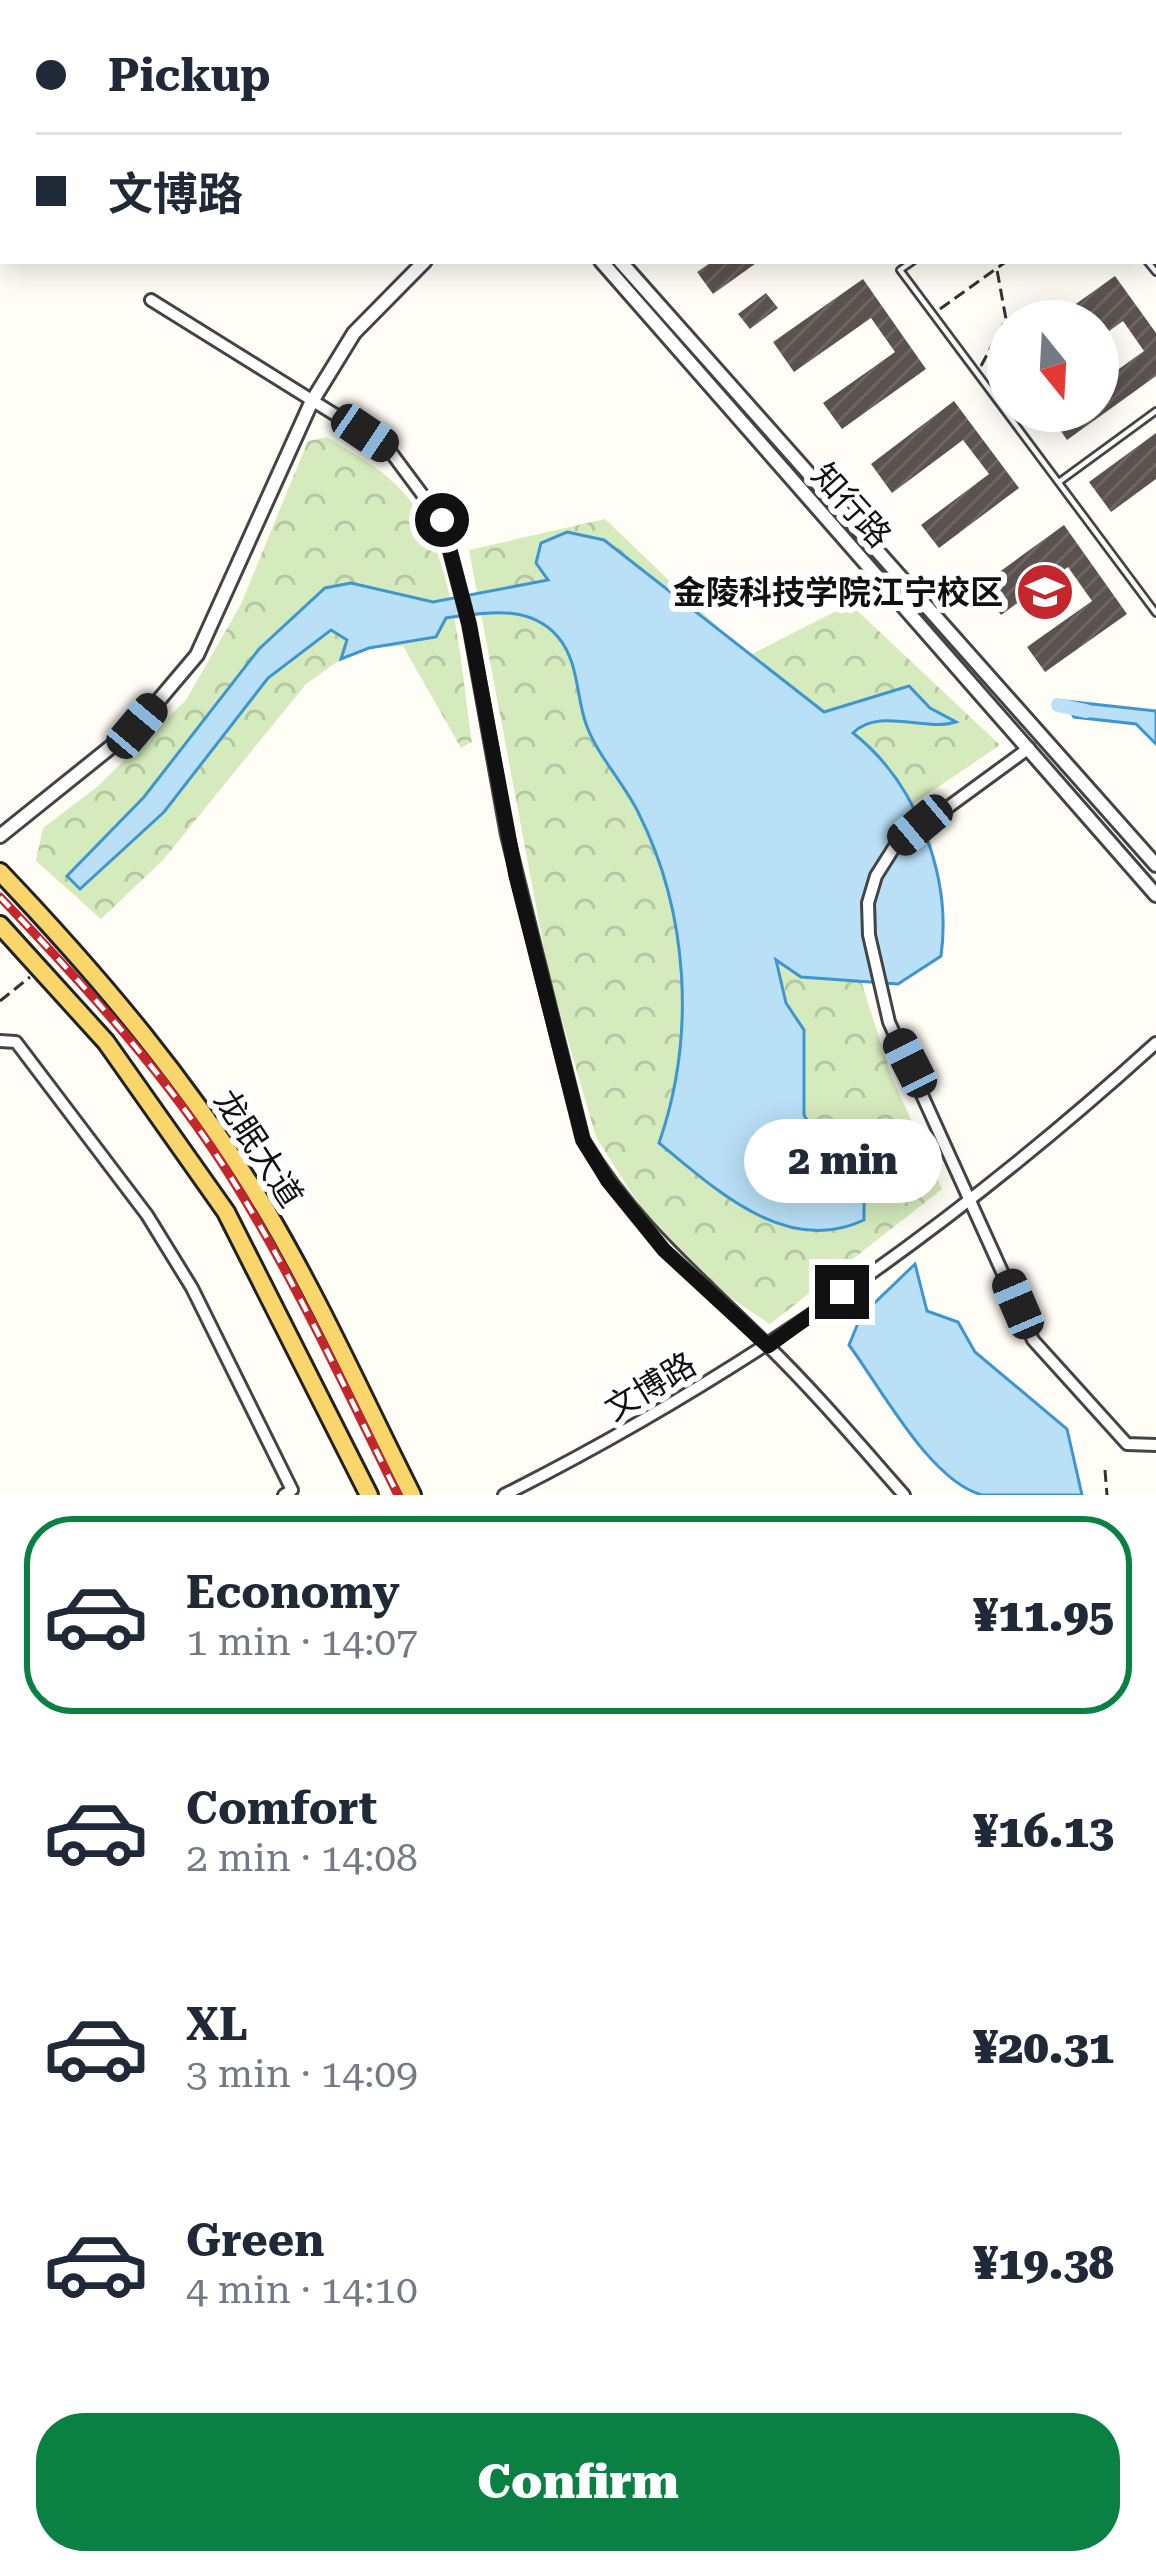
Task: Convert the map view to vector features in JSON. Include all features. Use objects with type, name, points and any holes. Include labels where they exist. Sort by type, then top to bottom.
[{"type":"main road","name":"龙眠大道","points":[[0,872],[72,947],[214,1129],[267,1212],[412,1495]]},
{"type":"main road","name":"龙眠大道","points":[[0,925],[170,1126],[226,1213],[369,1495]]},
{"type":"street","points":[[0,836],[137,726],[196,655],[311,403],[354,333],[422,264]]},
{"type":"street","name":"知行路","points":[[604,264],[1156,895]]},
{"type":"street","name":"知行路","points":[[623,264],[1156,865]]},
{"type":"street","points":[[151,300],[387,447],[442,520],[469,624],[512,858],[583,1140],[608,1181],[664,1250],[768,1346],[904,1495]]},
{"type":"street","points":[[1029,748],[895,846],[876,876],[868,904],[876,982],[1033,1340],[1127,1444],[1156,1445]]},
{"type":"street","points":[[0,1041],[16,1042],[159,1233],[250,1401],[292,1490],[284,1495]]},
{"type":"street","name":"文博路","points":[[504,1495],[628,1433],[768,1346],[1057,1134],[1156,1043]]},
{"type":"lane","points":[[896,264],[1156,613]]},
{"type":"lane","points":[[901,270],[909,264]]},
{"type":"lane","points":[[1058,482],[1156,411]]},
{"type":"path","points":[[933,314],[1003,264]]},
{"type":"path","points":[[977,373],[1006,319],[997,270]]},
{"type":"path","points":[[0,1001],[41,968]]},
{"type":"path","points":[[1105,1470],[1107,1495]]},
{"type":"green space","points":[[327,437],[395,483],[434,544],[453,611],[472,742],[461,748],[403,646],[369,648],[341,659],[306,684],[163,860],[101,919],[36,861],[43,828],[97,787],[186,700],[241,604],[308,441]]},
{"type":"green space","points":[[605,519],[748,656],[850,604],[1000,745],[866,836],[849,943],[891,1075],[942,1189],[770,1324],[716,1288],[643,1211],[596,1137],[549,975],[469,550]]},
{"type":"water","points":[[567,532],[604,540],[824,712],[909,686],[930,708],[956,722],[876,722],[853,733],[895,778],[925,834],[941,895],[941,956],[898,984],[801,977],[776,960],[786,1003],[804,1030],[804,1115],[824,1150],[854,1173],[864,1200],[864,1220],[835,1229],[779,1224],[727,1197],[659,1143],[671,1102],[682,1018],[682,976],[668,891],[638,812],[591,735],[565,647],[534,619],[505,613],[446,618],[436,637],[369,648],[341,659],[347,640],[331,630],[268,678],[164,812],[80,889],[67,876],[144,797],[259,649],[325,588],[351,583],[433,602],[548,580],[536,563],[541,543]]},
{"type":"water","points":[[1065,701],[1156,711],[1156,744],[1136,724],[1074,717]]},
{"type":"water","points":[[915,1264],[927,1311],[958,1322],[975,1352],[1067,1429],[1082,1495],[982,1495],[944,1472],[908,1431],[849,1345],[861,1316]]},
{"type":"building","points":[[709,264],[755,264],[713,294],[697,272]]},
{"type":"building","points":[[1115,276],[1156,333],[1156,376],[1119,403],[1119,369],[1144,351],[1123,321],[1119,324],[1119,300],[1081,300]]},
{"type":"building","points":[[863,279],[926,369],[842,429],[823,403],[895,352],[871,318],[794,372],[773,342]]},
{"type":"building","points":[[766,293],[778,308],[750,329],[738,314]]},
{"type":"building","points":[[954,401],[1019,488],[939,548],[921,525],[989,474],[963,440],[892,493],[871,464]]},
{"type":"building","points":[[1156,433],[1156,479],[1111,512],[1089,482]]},
{"type":"building","points":[[1064,525],[1127,614],[1045,672],[1027,647],[1092,601],[1068,567],[1001,615],[980,586]]},
{"type":"waterway","points":[[1058,705],[1086,711]]},
{"type":"railway","points":[[0,897],[123,1032],[207,1141],[298,1295],[398,1495]]},
{"type":"place","name":"金陵科技学院江宁校区","points":[[1045,592]]},
{"type":"route","points":[[442,520],[469,624],[516,876],[583,1140],[608,1181],[664,1250],[768,1346],[842,1292]]}]
